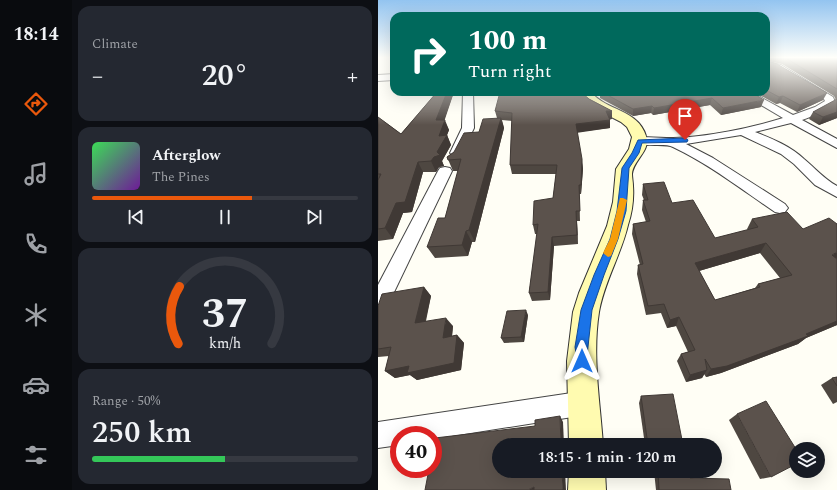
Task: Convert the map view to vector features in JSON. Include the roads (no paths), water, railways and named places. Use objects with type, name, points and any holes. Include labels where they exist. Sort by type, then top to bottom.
[{"type":"street","points":[[640,141],[673,142],[741,131],[792,119],[824,107],[830,102],[828,97],[799,80]]},
{"type":"street","points":[[378,305],[428,201],[448,167],[468,128],[468,96]]},
{"type":"street","points":[[586,438],[581,347],[586,310],[614,239],[624,190],[623,172],[635,153],[640,141],[637,131],[622,116],[593,101],[588,96]]},
{"type":"street","points":[[751,96],[837,144]]},
{"type":"street","points":[[741,131],[772,143],[789,153],[800,162],[816,181],[837,192]]},
{"type":"street","points":[[673,142],[708,161],[780,208]]},
{"type":"street","points":[[378,435],[585,403]]},
{"type":"street","points":[[587,478],[587,490]]}]
